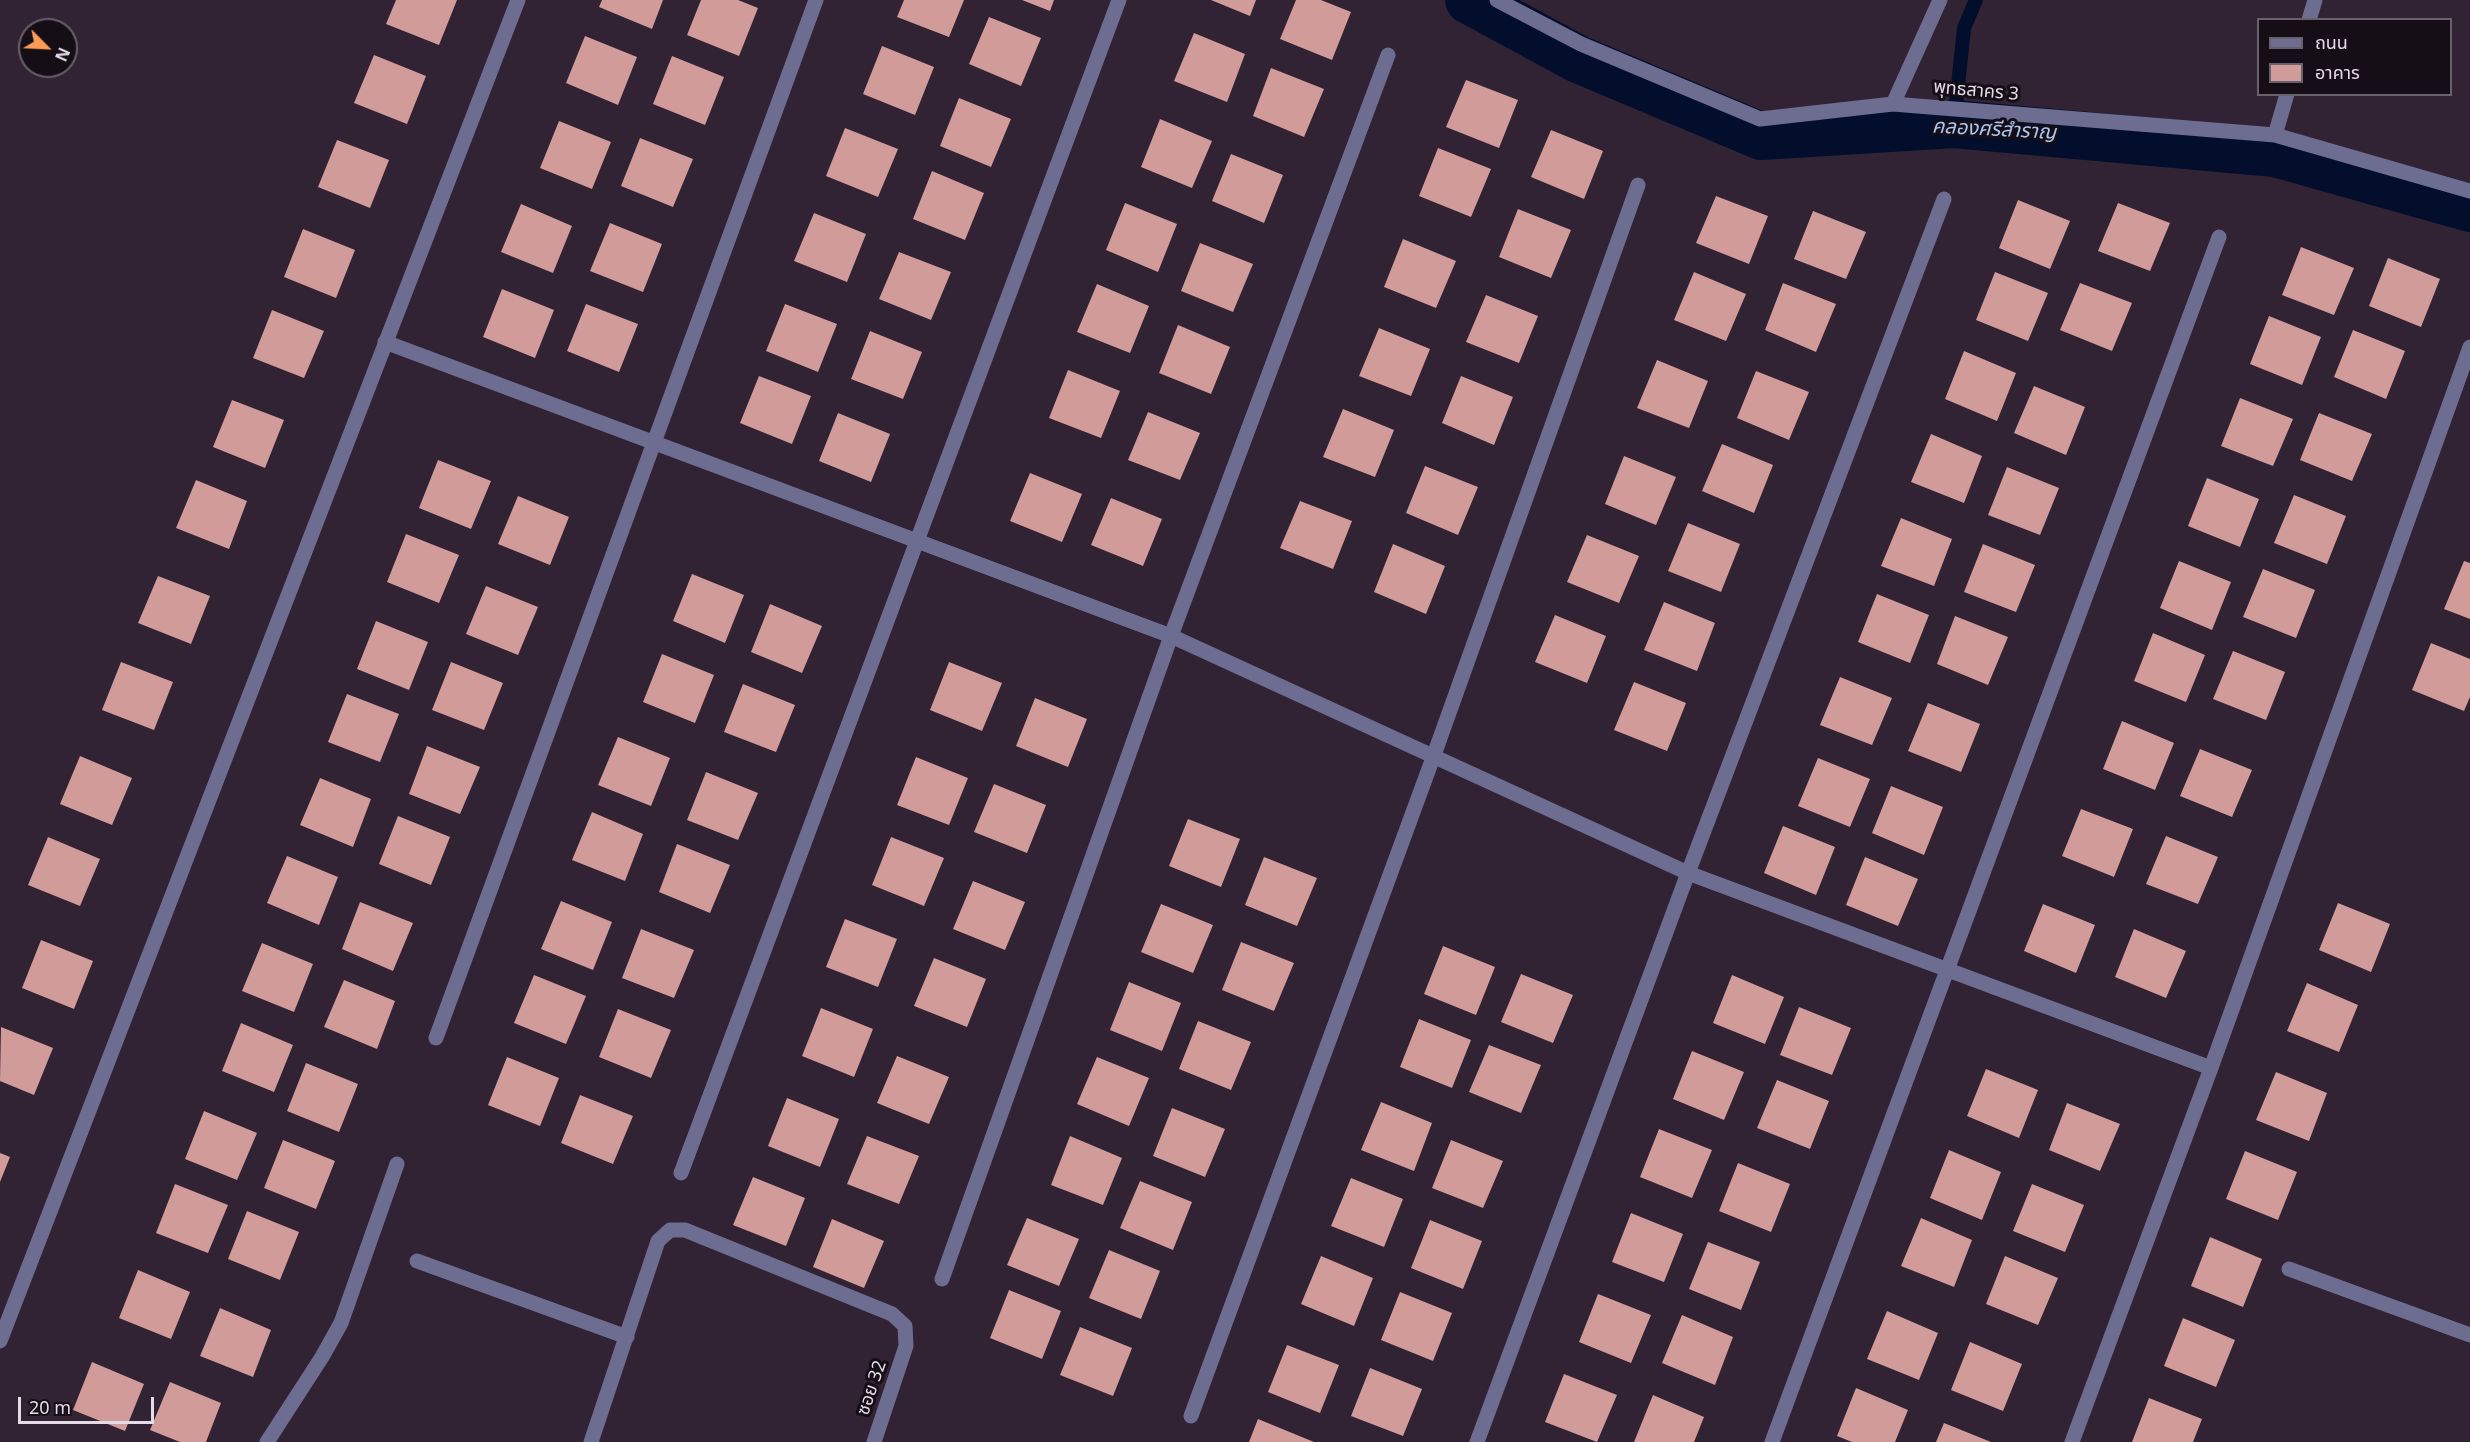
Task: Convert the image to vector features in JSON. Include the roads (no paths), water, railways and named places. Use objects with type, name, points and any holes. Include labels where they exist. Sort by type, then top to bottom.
[{"type":"street","points":[[0,1341],[518,0]]},
{"type":"street","points":[[436,1038],[816,0]]},
{"type":"street","points":[[681,1173],[1119,0]]},
{"type":"street","name":"พุทธสาคร 3","points":[[1497,0],[1581,44],[1760,119],[1893,104],[2275,135],[2470,191]]},
{"type":"street","points":[[1893,104],[1940,0]]},
{"type":"street","points":[[2310,18],[2315,0]]},
{"type":"street","points":[[942,1279],[1171,636],[1388,55]]},
{"type":"street","points":[[2275,135],[2286,96]]},
{"type":"street","points":[[1191,1416],[1434,755],[1638,185]]},
{"type":"street","points":[[1477,1442],[1688,873],[1944,199]]},
{"type":"street","points":[[1772,1442],[2219,237]]},
{"type":"street","points":[[385,342],[1171,636],[1688,873],[2211,1068]]},
{"type":"street","points":[[2072,1442],[2211,1068],[2470,347]]},
{"type":"street","points":[[267,1442],[322,1357],[341,1323],[397,1164]]},
{"type":"street","name":"ซอย 32","points":[[627,1337],[658,1241],[670,1230],[685,1230],[892,1314],[905,1326],[906,1346],[874,1442]]},
{"type":"street","points":[[417,1261],[627,1337],[591,1442]]},
{"type":"street","points":[[2289,1269],[2470,1335]]},
{"type":"waterway","name":"คลองศรีสำราญ","points":[[1469,0],[1578,59],[1761,136],[1954,124],[2275,153],[2470,208]]},
{"type":"waterway","points":[[1954,124],[1964,28],[1976,0]]}]
